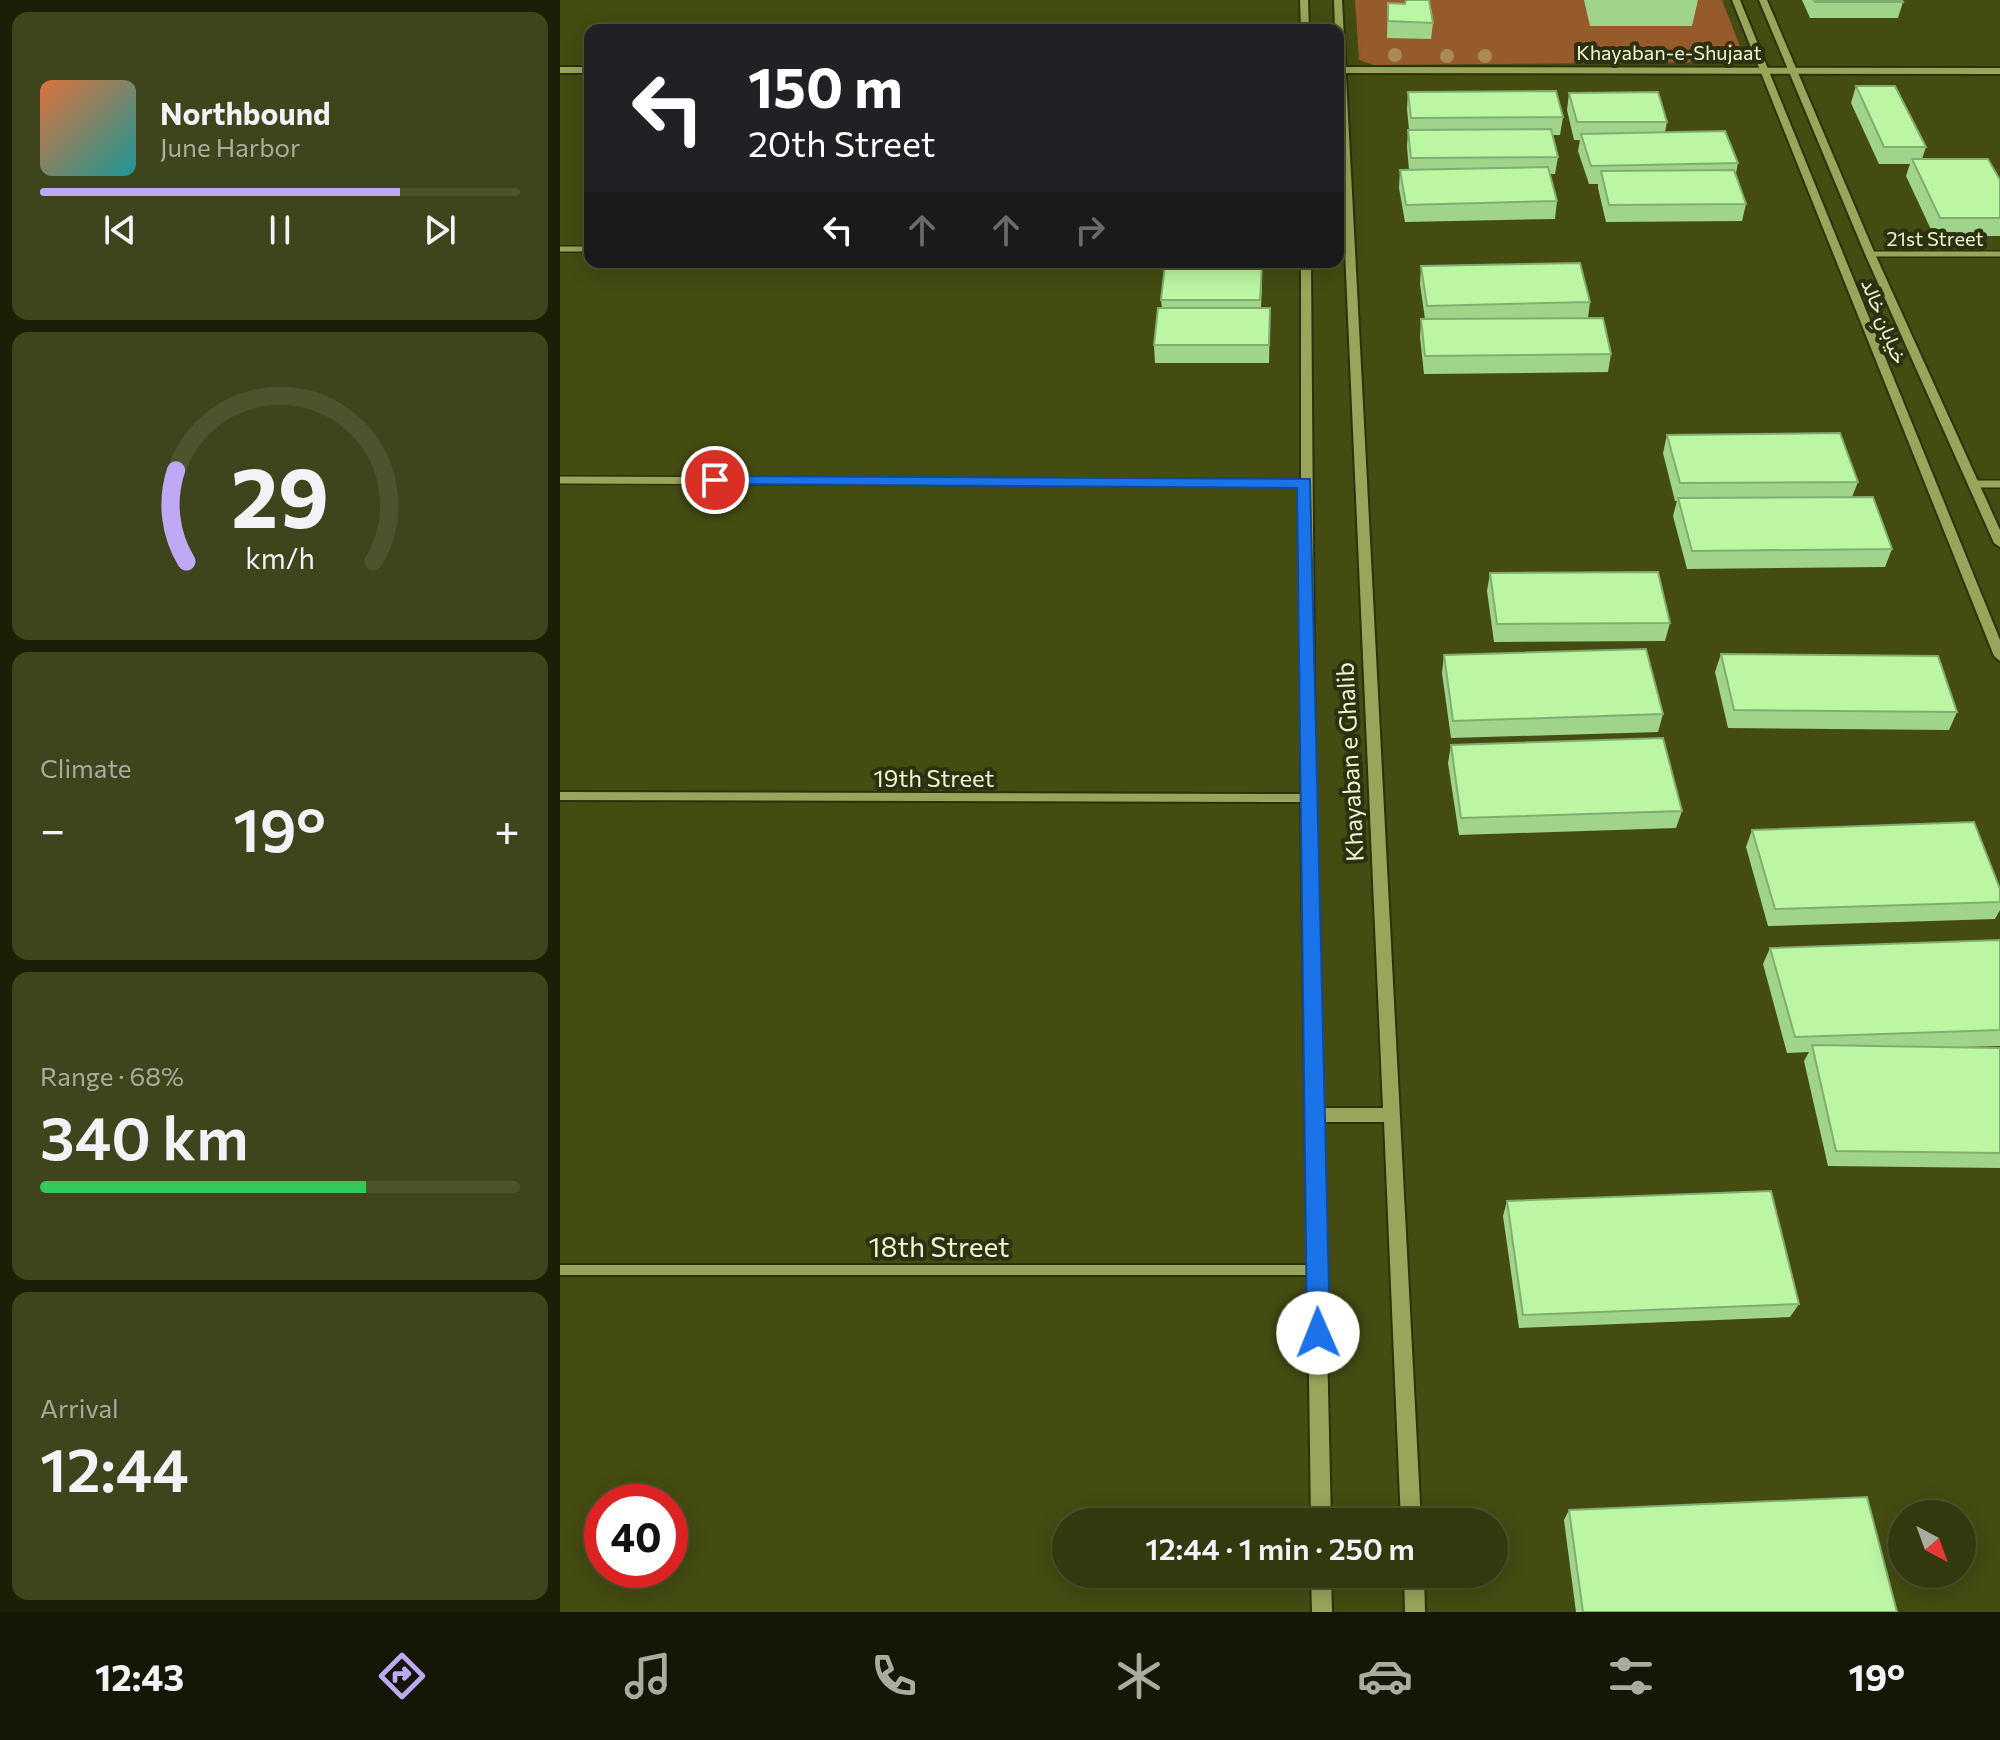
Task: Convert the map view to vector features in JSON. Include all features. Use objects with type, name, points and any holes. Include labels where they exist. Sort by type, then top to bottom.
[{"type":"main road","points":[[560,70],[584,70]]},
{"type":"main road","name":"Khayaban-e-Shujaat","points":[[1344,70],[2000,71]]},
{"type":"street","points":[[1304,0],[1305,24]]},
{"type":"street","name":"Khayaban e Ghalib","points":[[1338,0],[1339,24]]},
{"type":"street","name":"خیابانِ خالد","points":[[1736,0],[2000,656]]},
{"type":"street","name":"خیابانِ خالد","points":[[1763,0],[1870,254],[2000,543]]},
{"type":"street","name":"Khayaban e Ghalib","points":[[1344,150],[1410,1508]]},
{"type":"street","points":[[560,249],[584,249]]},
{"type":"street","name":"21st Street","points":[[1870,254],[2000,254]]},
{"type":"street","name":"Khayaban e Ghalib","points":[[1306,268],[1308,798],[1321,1508]]},
{"type":"street","points":[[560,480],[1305,483]]},
{"type":"street","points":[[1975,484],[2000,484]]},
{"type":"street","name":"19th Street","points":[[560,796],[1308,798]]},
{"type":"street","points":[[1314,1115],[1392,1115]]},
{"type":"street","name":"18th Street","points":[[560,1270],[1318,1270]]},
{"type":"street","points":[[1321,1588],[1322,1612]]},
{"type":"street","points":[[1414,1588],[1415,1612]]},
{"type":"shaded area","points":[[1355,0],[1722,0],[1746,62],[1373,65],[1359,60]]},
{"type":"building","points":[[1406,0],[1429,0],[1433,23],[1388,21],[1388,3],[1405,4]]},
{"type":"building","points":[[1902,0],[1903,2],[1815,2]]},
{"type":"building","points":[[1856,86],[1895,86],[1926,147],[1884,147]]},
{"type":"building","points":[[1556,91],[1563,117],[1411,118],[1408,92]]},
{"type":"building","points":[[1658,92],[1667,122],[1577,122],[1569,93]]},
{"type":"building","points":[[1551,129],[1558,157],[1411,158],[1408,130]]},
{"type":"building","points":[[1725,131],[1738,163],[1591,166],[1581,134]]},
{"type":"building","points":[[1912,159],[1988,159],[2000,180],[2000,218],[1940,218]]},
{"type":"building","points":[[1548,167],[1557,201],[1406,205],[1400,170]]},
{"type":"building","points":[[1734,170],[1746,204],[1609,205],[1601,171]]},
{"type":"building","points":[[1580,263],[1590,302],[1427,306],[1421,266]]},
{"type":"building","points":[[1165,268],[1262,268],[1260,300],[1161,300]]},
{"type":"building","points":[[1158,308],[1270,308],[1269,345],[1154,345]]},
{"type":"building","points":[[1603,318],[1611,354],[1425,356],[1421,319]]},
{"type":"building","points":[[1840,433],[1858,482],[1680,483],[1667,435]]},
{"type":"building","points":[[1873,497],[1892,549],[1692,551],[1678,498]]},
{"type":"building","points":[[1658,572],[1670,623],[1497,624],[1490,573]]},
{"type":"building","points":[[1646,649],[1663,714],[1453,721],[1444,655]]},
{"type":"building","points":[[1721,654],[1938,656],[1957,712],[1734,710]]},
{"type":"building","points":[[1663,738],[1682,811],[1461,818],[1451,745]]},
{"type":"building","points":[[1974,822],[2000,889],[2000,902],[1775,909],[1752,830]]},
{"type":"building","points":[[2000,940],[2000,1030],[1795,1037],[1770,948]]},
{"type":"building","points":[[1812,1045],[2000,1048],[2000,1153],[1836,1151]]},
{"type":"building","points":[[1771,1191],[1799,1304],[1523,1315],[1507,1201]]},
{"type":"building","points":[[1867,1497],[1888,1588],[1891,1588],[1897,1612],[1583,1612],[1569,1510]]},
{"type":"route","points":[[715,480],[1305,483],[1318,1333]]}]
